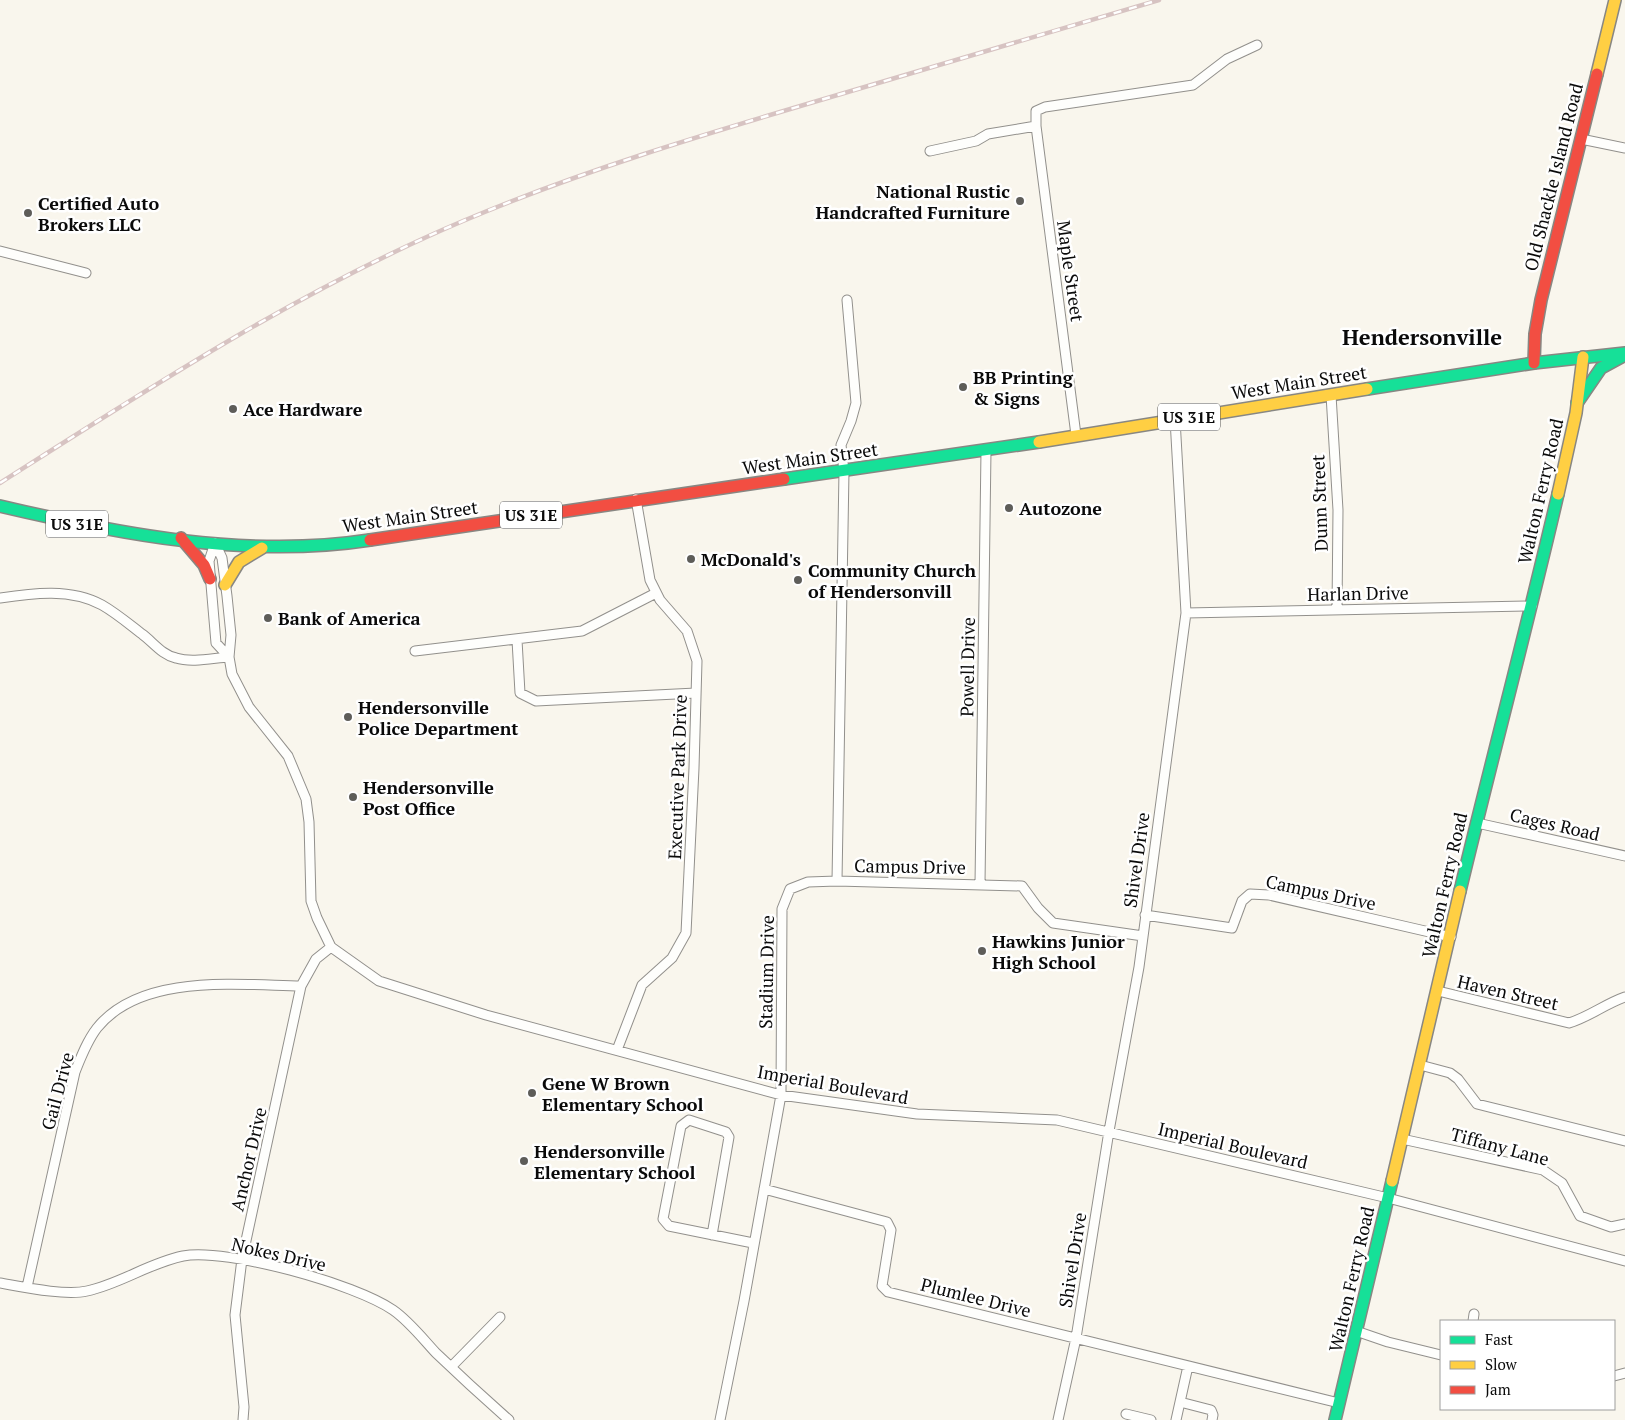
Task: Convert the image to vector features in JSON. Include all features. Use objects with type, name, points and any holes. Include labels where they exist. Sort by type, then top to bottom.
[{"type":"main road","name":"Old Shackle Island Road","points":[[1534,363],[1535,334],[1541,300],[1615,0]]},
{"type":"main road","name":"West Main Street","points":[[5,508],[88,527],[215,543],[264,547],[359,542],[636,499],[844,472],[986,451],[1175,419],[1534,363],[1625,354]]},
{"type":"main road","points":[[1577,403],[1601,368],[1625,354]]},
{"type":"main road","name":"Walton Ferry Road","points":[[1335,1420],[1500,724],[1532,606],[1577,403],[1583,357]]},
{"type":"main road","points":[[181,538],[204,565],[210,579]]},
{"type":"main road","points":[[225,585],[232,567],[238,560],[264,547]]},
{"type":"street","name":"Maple Street","points":[[1076,435],[1036,126],[1036,111],[1045,107],[1193,85],[1227,59],[1257,45]]},
{"type":"street","points":[[930,151],[976,141],[988,134],[1036,126]]},
{"type":"street","points":[[1581,139],[1625,148]]},
{"type":"street","points":[[0,251],[86,273]]},
{"type":"street","points":[[837,881],[844,472],[841,445],[856,403],[847,300]]},
{"type":"street","name":"Dunn Street","points":[[1331,395],[1338,510],[1337,609]]},
{"type":"street","name":"Shivel Drive","points":[[1058,1420],[1076,1338],[1109,1131],[1139,968],[1186,613],[1175,419]]},
{"type":"street","name":"Powell Drive","points":[[980,884],[986,451]]},
{"type":"street","name":"Executive Park Drive","points":[[617,1050],[642,985],[672,958],[682,942],[688,926],[697,661],[687,632],[656,593],[650,580],[636,499]]},
{"type":"street","points":[[215,543],[209,561],[216,643],[229,656]]},
{"type":"street","points":[[215,543],[222,558],[231,635],[229,656],[232,674],[244,699],[274,736],[296,770],[306,799],[309,822],[311,901],[331,947]]},
{"type":"street","points":[[0,598],[43,593],[63,594],[84,599],[101,604],[144,635],[162,652],[176,659],[229,656]]},
{"type":"street","points":[[415,651],[582,631],[656,593]]},
{"type":"street","name":"Harlan Drive","points":[[1186,613],[1532,606]]},
{"type":"street","points":[[517,640],[520,693],[536,701],[696,693]]},
{"type":"street","name":"Cages Road","points":[[1477,823],[1625,856]]},
{"type":"street","name":"Campus Drive","points":[[837,881],[1022,886],[1038,908],[1053,923],[1143,936]]},
{"type":"street","name":"Stadium Drive","points":[[720,1420],[744,1301],[781,1095],[782,909],[790,889],[798,885],[837,881]]},
{"type":"street","name":"Campus Drive","points":[[1145,915],[1232,928],[1242,901],[1250,894],[1269,895],[1450,937]]},
{"type":"street","name":"Anchor Drive","points":[[243,1420],[244,1407],[235,1315],[242,1259],[300,986],[316,959],[331,947]]},
{"type":"street","name":"Imperial Boulevard","points":[[331,947],[379,982],[422,996],[781,1095],[917,1114],[1057,1120],[1388,1198],[1625,1261]]},
{"type":"street","name":"Gail Drive","points":[[27,1288],[75,1072],[88,1041],[98,1027],[109,1016],[143,995],[165,989],[244,985],[300,986]]},
{"type":"street","name":"Haven Street","points":[[1438,992],[1569,1023],[1586,1018],[1610,1002],[1625,997]]},
{"type":"street","points":[[1420,1065],[1450,1073],[1458,1079],[1477,1104],[1625,1140]]},
{"type":"street","points":[[712,1235],[729,1137],[726,1132],[689,1120],[681,1126],[663,1219],[669,1226],[712,1235],[753,1243]]},
{"type":"street","name":"Tiffany Lane","points":[[1402,1139],[1542,1170],[1562,1183],[1580,1216],[1605,1226],[1625,1224]]},
{"type":"street","name":"Plumlee Drive","points":[[764,1189],[887,1222],[891,1230],[882,1286],[888,1292],[1339,1403]]},
{"type":"street","name":"Nokes Drive","points":[[0,1283],[27,1288],[86,1292],[131,1275],[152,1264],[185,1256],[242,1259],[317,1278],[367,1296],[394,1311],[451,1368],[509,1420]]},
{"type":"street","points":[[451,1368],[500,1317]]},
{"type":"street","points":[[1356,1332],[1440,1355]]},
{"type":"street","points":[[1176,1420],[1188,1366]]},
{"type":"street","points":[[1180,1402],[1211,1410],[1212,1420]]},
{"type":"street","points":[[1126,1414],[1151,1420]]},
{"type":"railway","points":[[0,483],[169,376],[284,309],[402,248],[463,221],[552,186],[687,140],[1159,0]]},
{"type":"traffic: fast","points":[[1367,389],[1534,363],[1625,353]]},
{"type":"traffic: fast","points":[[1577,403],[1601,368],[1623,356]]},
{"type":"traffic: fast","points":[[784,479],[1039,442]]},
{"type":"traffic: fast","points":[[1460,891],[1558,494]]},
{"type":"traffic: fast","points":[[0,506],[91,526],[184,541],[277,547],[324,545],[370,540]]},
{"type":"traffic: fast","points":[[1335,1420],[1392,1181]]},
{"type":"traffic: slow","points":[[1597,74],[1615,0]]},
{"type":"traffic: slow","points":[[1558,494],[1576,413],[1583,357]]},
{"type":"traffic: slow","points":[[1039,442],[1367,389]]},
{"type":"traffic: slow","points":[[225,585],[239,562],[262,548]]},
{"type":"traffic: slow","points":[[1392,1181],[1460,891]]},
{"type":"traffic: jam","points":[[1534,363],[1535,334],[1541,300],[1597,74]]},
{"type":"traffic: jam","points":[[370,540],[784,479]]},
{"type":"traffic: jam","points":[[181,538],[204,565],[210,579]]},
{"type":"place","name":"National Rustic Handcrafted Furniture","points":[[1020,201]]},
{"type":"place","name":"Certified Auto Brokers LLC","points":[[28,213]]},
{"type":"place","name":"BB Printing & Signs","points":[[963,387]]},
{"type":"place","name":"Ace Hardware","points":[[233,409]]},
{"type":"place","name":"Autozone","points":[[1009,508]]},
{"type":"place","name":"McDonald's","points":[[691,559]]},
{"type":"place","name":"Community Church of Hendersonvill","points":[[798,580]]},
{"type":"place","name":"Bank of America","points":[[268,618]]},
{"type":"place","name":"Hendersonville Police Department","points":[[348,717]]},
{"type":"place","name":"Hendersonville Post Office","points":[[353,797]]},
{"type":"place","name":"Hawkins Junior High School","points":[[982,951]]},
{"type":"place","name":"Gene W Brown Elementary School","points":[[532,1093]]},
{"type":"place","name":"Hendersonville Elementary School","points":[[524,1161]]},
{"type":"district","name":"Hendersonville","points":[[1422,336]]}]
